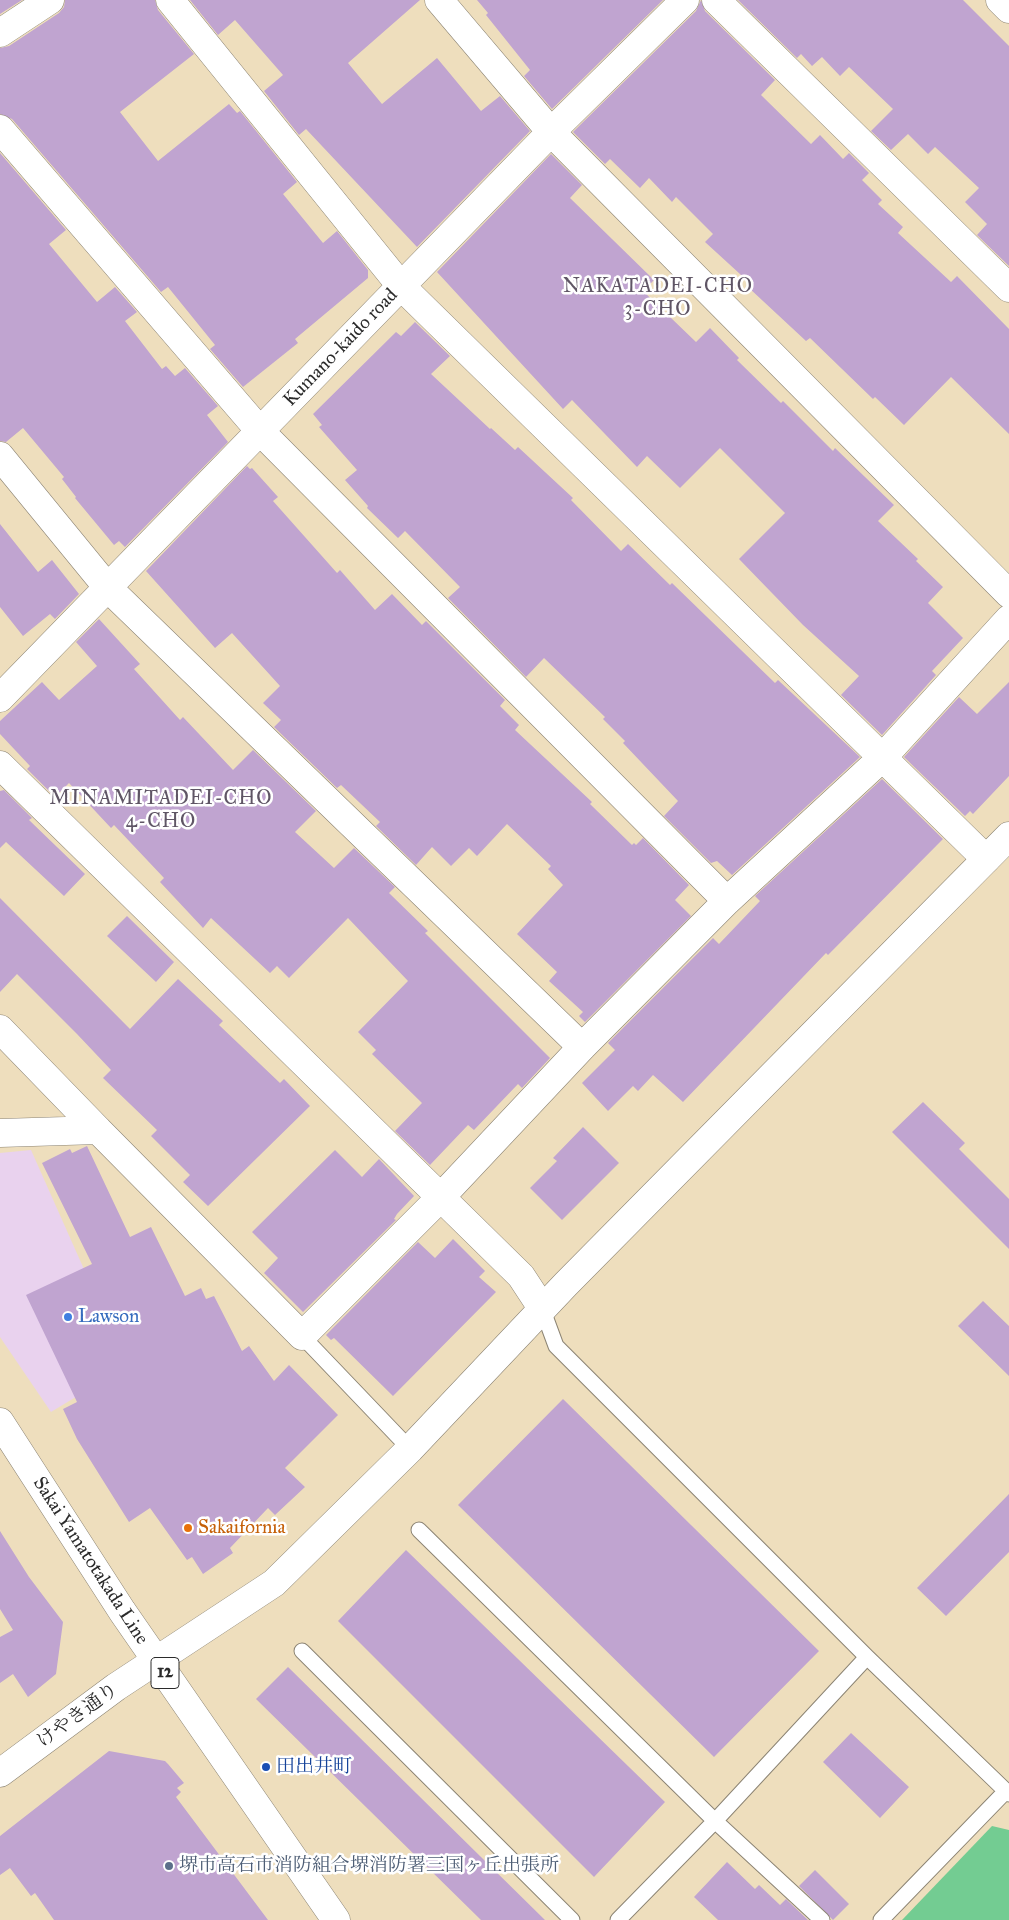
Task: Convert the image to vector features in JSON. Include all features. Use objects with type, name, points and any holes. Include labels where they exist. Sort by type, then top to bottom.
[{"type":"street","points":[[0,33],[50,0]]},
{"type":"street","points":[[170,0],[401,286],[986,859]]},
{"type":"street","points":[[439,0],[551,132],[1009,594]]},
{"type":"street","name":"Kumano-kaido road","points":[[0,698],[551,132],[685,0]]},
{"type":"street","points":[[716,0],[1009,288]]},
{"type":"street","points":[[1000,0],[1009,9]]},
{"type":"street","points":[[0,129],[260,431],[727,901]]},
{"type":"street","points":[[0,456],[108,588],[582,1047]]},
{"type":"street","points":[[0,1029],[302,1336],[440,1198],[582,1047],[727,901],[883,757],[1009,619]]},
{"type":"street","points":[[0,766],[440,1198],[522,1276],[542,1308]]},
{"type":"street","name":"けやき通り","points":[[0,1773],[116,1687],[274,1583],[410,1449],[542,1308],[1009,836]]},
{"type":"street","points":[[0,1133],[98,1130]]},
{"type":"street","name":"Sakai Yamatotakada Line","points":[[0,1422],[156,1661],[336,1920]]},
{"type":"lane","points":[[542,1308],[556,1346],[867,1657],[1008,1793],[881,1920]]},
{"type":"lane","points":[[302,1336],[410,1449]]},
{"type":"lane","points":[[419,1530],[715,1821],[822,1920]]},
{"type":"lane","points":[[302,1651],[572,1920]]},
{"type":"lane","points":[[618,1920],[715,1821],[867,1657]]},
{"type":"shaded area","points":[[31,1150],[127,1366],[51,1412],[0,1337],[0,1153]]},
{"type":"green space","points":[[992,1826],[1009,1830],[1009,1920],[902,1920]]},
{"type":"building","points":[[0,0],[22,0],[0,14]]},
{"type":"building","points":[[65,0],[155,0],[158,10],[194,54],[120,112],[158,161],[229,104],[237,113],[240,111],[297,182],[283,194],[323,243],[337,231],[368,270],[368,278],[295,339],[298,343],[243,387],[210,349],[215,345],[168,287],[161,292],[12,119],[0,114],[0,48],[9,46],[59,13],[64,7]]},
{"type":"building","points":[[190,0],[420,0],[348,63],[382,104],[437,58],[481,111],[500,96],[530,131],[417,247],[306,129],[299,135],[264,91],[283,75],[235,20],[218,35]]},
{"type":"building","points":[[477,0],[663,0],[552,109],[524,76],[530,70],[486,15],[488,13]]},
{"type":"building","points":[[701,0],[705,11],[775,80],[761,95],[811,144],[820,135],[843,159],[849,153],[869,173],[862,180],[882,200],[878,204],[903,227],[898,233],[951,282],[957,276],[1009,329],[1009,434],[951,377],[904,425],[875,397],[873,399],[810,338],[806,341],[749,288],[752,285],[705,242],[713,234],[676,197],[672,202],[649,178],[640,188],[610,159],[605,164],[573,132],[696,11]]},
{"type":"building","points":[[738,0],[963,0],[1009,46],[1009,266],[977,235],[987,224],[965,202],[979,188],[935,147],[928,154],[908,134],[891,150],[871,131],[893,109],[849,67],[840,76],[822,57],[812,66],[801,54],[797,58]]},
{"type":"building","points":[[0,153],[66,230],[49,244],[97,302],[115,287],[137,312],[125,321],[162,369],[166,366],[175,376],[185,368],[218,406],[207,415],[228,442],[125,547],[119,541],[114,545],[75,498],[62,479],[64,477],[23,428],[6,442],[0,441]]},
{"type":"building","points":[[551,154],[582,185],[570,198],[654,280],[643,291],[696,342],[710,328],[739,358],[737,360],[781,403],[783,401],[833,451],[835,448],[894,505],[878,521],[918,559],[916,561],[943,587],[928,603],[963,638],[932,671],[936,675],[882,735],[841,695],[859,676],[803,625],[739,559],[785,513],[720,448],[680,488],[647,456],[637,467],[572,400],[563,409],[437,272]]},
{"type":"building","points":[[415,322],[450,356],[431,374],[490,429],[515,450],[518,447],[573,498],[571,500],[621,551],[628,544],[670,585],[672,583],[775,683],[778,680],[860,757],[732,875],[717,861],[711,863],[664,816],[678,801],[623,743],[625,741],[603,719],[605,717],[544,658],[526,677],[448,598],[460,587],[405,531],[398,538],[367,508],[368,506],[345,480],[357,470],[319,427],[322,425],[313,414],[396,332],[401,336]]},
{"type":"building","points":[[247,466],[250,469],[252,468],[278,497],[273,501],[337,573],[340,570],[375,610],[392,594],[422,625],[426,621],[505,700],[500,706],[519,725],[515,730],[592,802],[590,804],[632,845],[634,843],[636,845],[643,838],[689,885],[675,900],[691,916],[585,1022],[579,1016],[583,1012],[549,981],[557,972],[517,934],[563,885],[548,869],[551,866],[507,824],[477,856],[469,848],[451,866],[432,847],[416,865],[376,826],[380,822],[341,785],[337,788],[274,727],[281,720],[263,703],[280,686],[232,633],[215,648],[146,571]]},
{"type":"building","points":[[0,524],[38,572],[52,560],[79,594],[55,619],[50,614],[23,636],[0,607]]},
{"type":"building","points":[[99,619],[140,664],[134,669],[180,720],[183,717],[233,770],[253,750],[316,811],[295,832],[334,868],[354,848],[395,887],[389,893],[428,931],[425,933],[550,1058],[522,1088],[518,1084],[474,1130],[468,1125],[430,1165],[395,1131],[422,1103],[372,1054],[376,1050],[358,1032],[408,981],[348,918],[289,978],[277,966],[270,973],[211,918],[203,928],[160,882],[164,878],[114,825],[111,828],[69,783],[55,797],[27,769],[30,766],[0,734],[0,721],[42,682],[59,700],[97,666],[76,642]]},
{"type":"building","points":[[1009,682],[1009,776],[973,814],[970,811],[965,816],[904,757],[959,697],[977,714]]},
{"type":"building","points":[[882,779],[943,839],[828,955],[826,953],[683,1102],[653,1075],[638,1091],[633,1086],[608,1111],[582,1083],[615,1050],[608,1043],[713,938],[719,944],[760,901],[755,896]]},
{"type":"building","points":[[4,790],[32,818],[29,820],[85,874],[64,896],[6,842],[0,848],[0,791]]},
{"type":"building","points":[[0,898],[130,1029],[178,979],[223,1021],[219,1025],[280,1083],[284,1079],[310,1106],[208,1206],[183,1182],[190,1175],[151,1136],[157,1130],[103,1078],[111,1070],[77,1034],[17,974],[0,992]]},
{"type":"building","points":[[127,916],[174,962],[156,982],[107,936]]},
{"type":"building","points":[[923,1102],[965,1143],[959,1149],[1009,1199],[1009,1249],[892,1132]]},
{"type":"building","points":[[583,1127],[619,1163],[562,1220],[530,1188],[557,1161],[553,1158]]},
{"type":"building","points":[[87,1146],[130,1237],[151,1227],[185,1296],[201,1288],[206,1299],[214,1296],[242,1351],[249,1346],[274,1381],[289,1365],[338,1415],[285,1468],[305,1487],[275,1515],[268,1508],[230,1548],[233,1553],[203,1574],[192,1557],[187,1560],[150,1508],[129,1522],[77,1439],[63,1409],[77,1402],[26,1295],[92,1264],[42,1163],[70,1149],[72,1153]]},
{"type":"building","points":[[335,1150],[362,1177],[379,1159],[414,1196],[397,1214],[394,1219],[396,1220],[303,1312],[264,1273],[278,1258],[252,1232]]},
{"type":"building","points":[[453,1239],[485,1271],[479,1277],[496,1292],[393,1396],[334,1338],[331,1340],[326,1335],[418,1242],[435,1258]]},
{"type":"building","points":[[983,1301],[1009,1326],[1009,1376],[958,1326]]},
{"type":"building","points":[[563,1399],[819,1651],[714,1757],[458,1505]]},
{"type":"building","points":[[1009,1494],[1009,1552],[946,1616],[917,1588]]},
{"type":"building","points":[[0,1531],[29,1577],[63,1622],[56,1674],[28,1697],[13,1674],[0,1683],[0,1637],[13,1630],[0,1609]]},
{"type":"building","points":[[406,1550],[665,1802],[594,1877],[338,1621]]},
{"type":"building","points":[[288,1667],[545,1920],[481,1920],[256,1699]]},
{"type":"building","points":[[851,1733],[909,1787],[880,1818],[823,1762]]},
{"type":"building","points":[[109,1751],[165,1761],[168,1764],[184,1783],[177,1788],[181,1792],[176,1797],[268,1920],[54,1920],[35,1893],[31,1896],[10,1868],[0,1875],[0,1836]]},
{"type":"building","points":[[727,1862],[755,1889],[759,1885],[780,1905],[786,1899],[808,1920],[718,1920],[694,1897]]},
{"type":"building","points":[[815,1870],[849,1904],[833,1920],[799,1886]]},
{"type":"place","name":"Lawson","points":[[68,1317]]},
{"type":"place","name":"Sakaifornia","points":[[188,1528]]},
{"type":"place","name":"田出井町","points":[[266,1767]]},
{"type":"place","name":"堺市高石市消防組合堺消防署三国ヶ丘出張所","points":[[169,1866]]},
{"type":"district","name":"NAKATADEI-CHO 3-CHO","points":[[658,298]]},
{"type":"district","name":"MINAMITADEI-CHO 4-CHO","points":[[161,810]]}]
